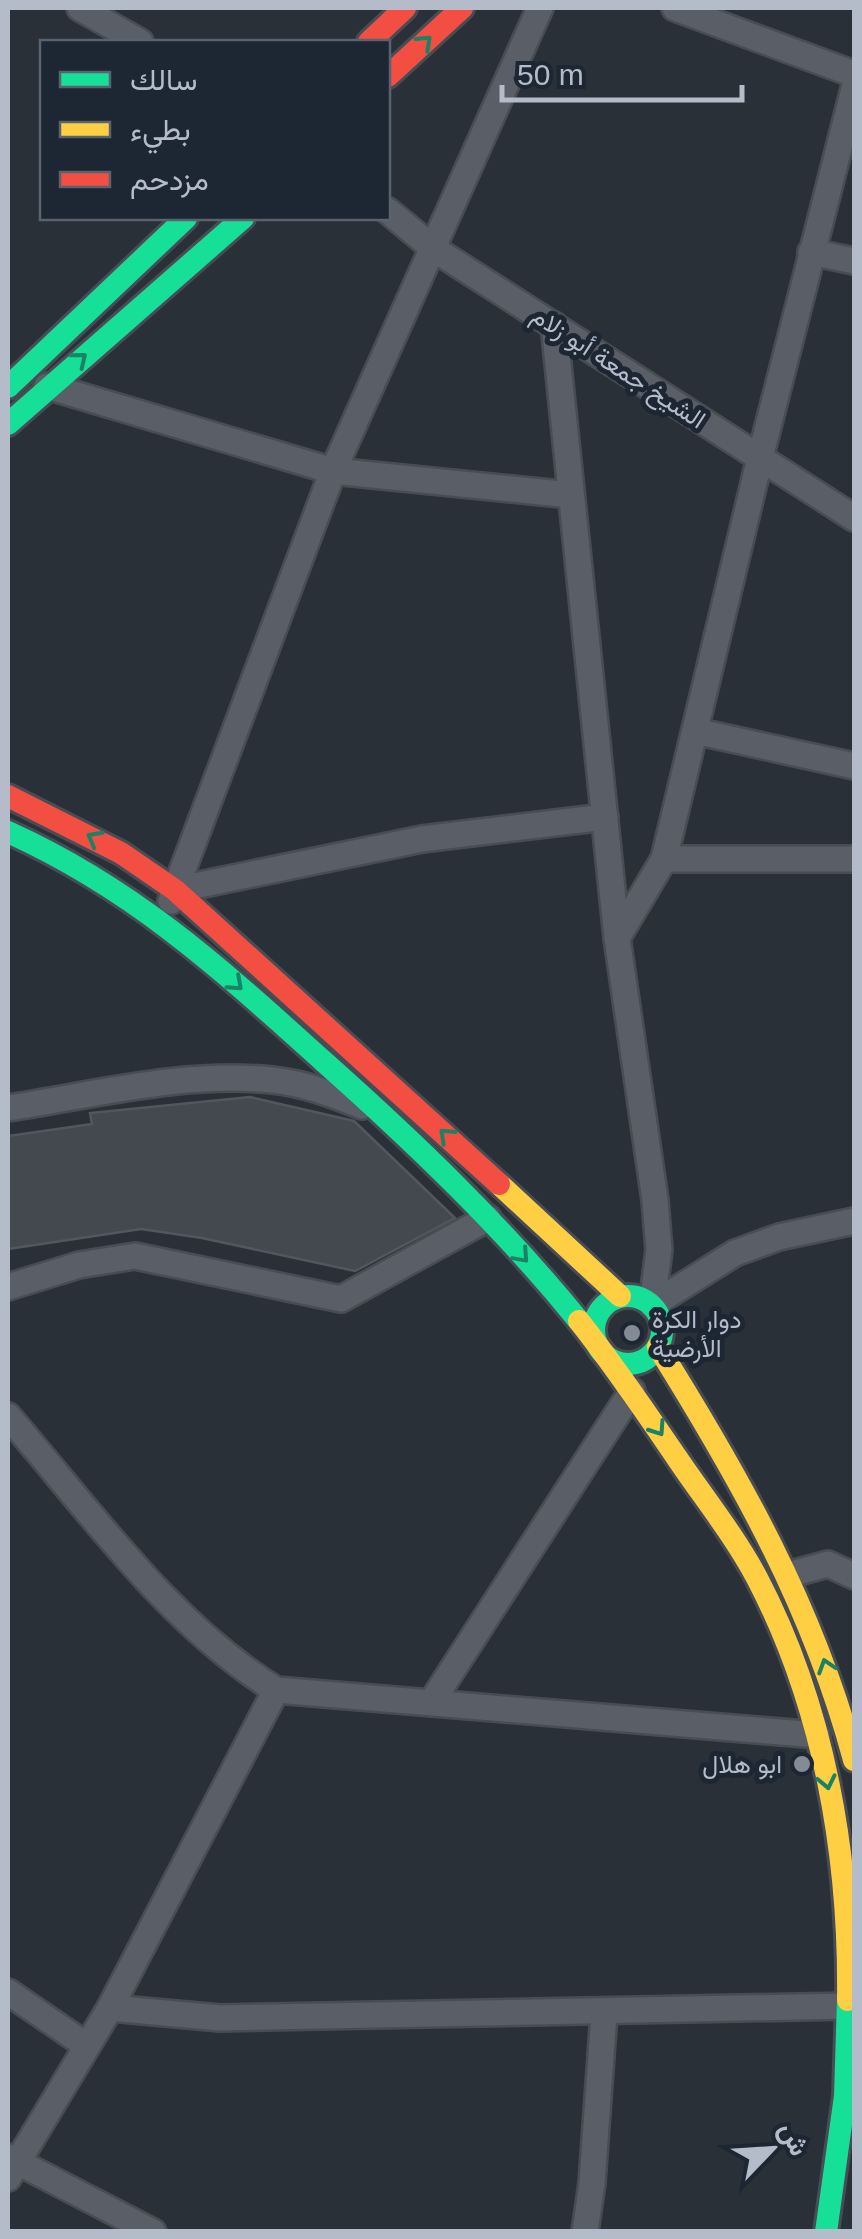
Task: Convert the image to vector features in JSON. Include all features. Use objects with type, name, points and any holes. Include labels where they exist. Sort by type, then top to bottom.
[{"type":"main road","points":[[371,40],[405,8]]},
{"type":"main road","points":[[390,74],[462,8]]},
{"type":"main road","points":[[8,387],[184,220]]},
{"type":"main road","points":[[8,424],[48,386],[181,277],[241,220]]},
{"type":"main road","points":[[8,796],[108,846],[175,890],[620,1296]]},
{"type":"main road","points":[[8,832],[107,881],[164,919],[382,1114],[488,1218],[561,1298],[601,1350],[746,1558],[772,1611],[817,1735],[832,1805],[845,1900],[849,2006],[846,2080],[826,2232]]},
{"type":"main road","points":[[632,1296],[652,1305],[662,1325],[658,1346],[651,1356],[631,1364],[609,1358],[596,1341],[596,1318],[610,1300],[632,1296]]},
{"type":"main road","points":[[658,1346],[719,1444],[791,1574],[811,1620],[854,1760]]},
{"type":"street","points":[[80,8],[136,40]]},
{"type":"street","points":[[164,919],[334,471],[540,8]]},
{"type":"street","points":[[675,8],[854,74]]},
{"type":"street","points":[[617,938],[664,859],[854,89]]},
{"type":"street","name":"الشيخ جمعة أبو زلام","points":[[390,213],[434,249],[854,518]]},
{"type":"street","points":[[811,252],[854,260]]},
{"type":"street","points":[[554,326],[617,938],[655,1200],[659,1250],[652,1305]]},
{"type":"street","points":[[48,386],[334,471],[572,495]]},
{"type":"street","points":[[695,730],[854,766]]},
{"type":"street","points":[[175,890],[422,839],[605,817]]},
{"type":"street","points":[[664,859],[854,859]]},
{"type":"street","points":[[8,1108],[213,1078],[272,1080],[320,1090],[382,1114]]},
{"type":"street","points":[[8,1287],[79,1265],[135,1256],[340,1299],[488,1218]]},
{"type":"street","points":[[652,1305],[735,1254],[778,1238],[854,1221]]},
{"type":"street","points":[[431,1703],[632,1391]]},
{"type":"street","points":[[8,1416],[198,1632],[235,1664],[276,1690],[817,1735]]},
{"type":"street","points":[[791,1574],[828,1564],[854,1576]]},
{"type":"street","points":[[152,2232],[11,2166],[110,2008],[276,1690]]},
{"type":"street","points":[[8,1992],[87,2046]]},
{"type":"street","points":[[110,2008],[220,2018],[849,2006]]},
{"type":"street","points":[[585,2232],[604,2013]]},
{"type":"building","points":[[250,1097],[354,1121],[455,1218],[355,1271],[141,1229],[8,1249],[8,1136],[92,1124],[90,1113]]},
{"type":"traffic: fast","points":[[8,387],[184,220]]},
{"type":"traffic: fast","points":[[8,424],[241,220]]},
{"type":"traffic: fast","points":[[8,832],[54,854],[136,905],[248,994],[456,1185],[579,1321]]},
{"type":"traffic: fast","points":[[628,1296],[652,1306],[662,1330],[652,1354],[628,1364],[604,1354],[594,1330],[604,1306],[628,1296]]},
{"type":"traffic: fast","points":[[826,2232],[845,2096],[848,2000]]},
{"type":"traffic: slow","points":[[499,1184],[620,1296]]},
{"type":"traffic: slow","points":[[579,1321],[729,1532],[780,1627],[816,1730],[838,1837],[848,2000]]},
{"type":"traffic: slow","points":[[658,1347],[772,1546],[818,1650],[854,1760]]},
{"type":"traffic: jam","points":[[371,40],[405,8]]},
{"type":"traffic: jam","points":[[390,74],[462,8]]},
{"type":"traffic: jam","points":[[8,796],[121,853],[175,890],[499,1184]]},
{"type":"place","name":"دوار الكرة الأرضية","points":[[632,1333]]},
{"type":"place","name":"ابو هلال","points":[[802,1764]]}]
